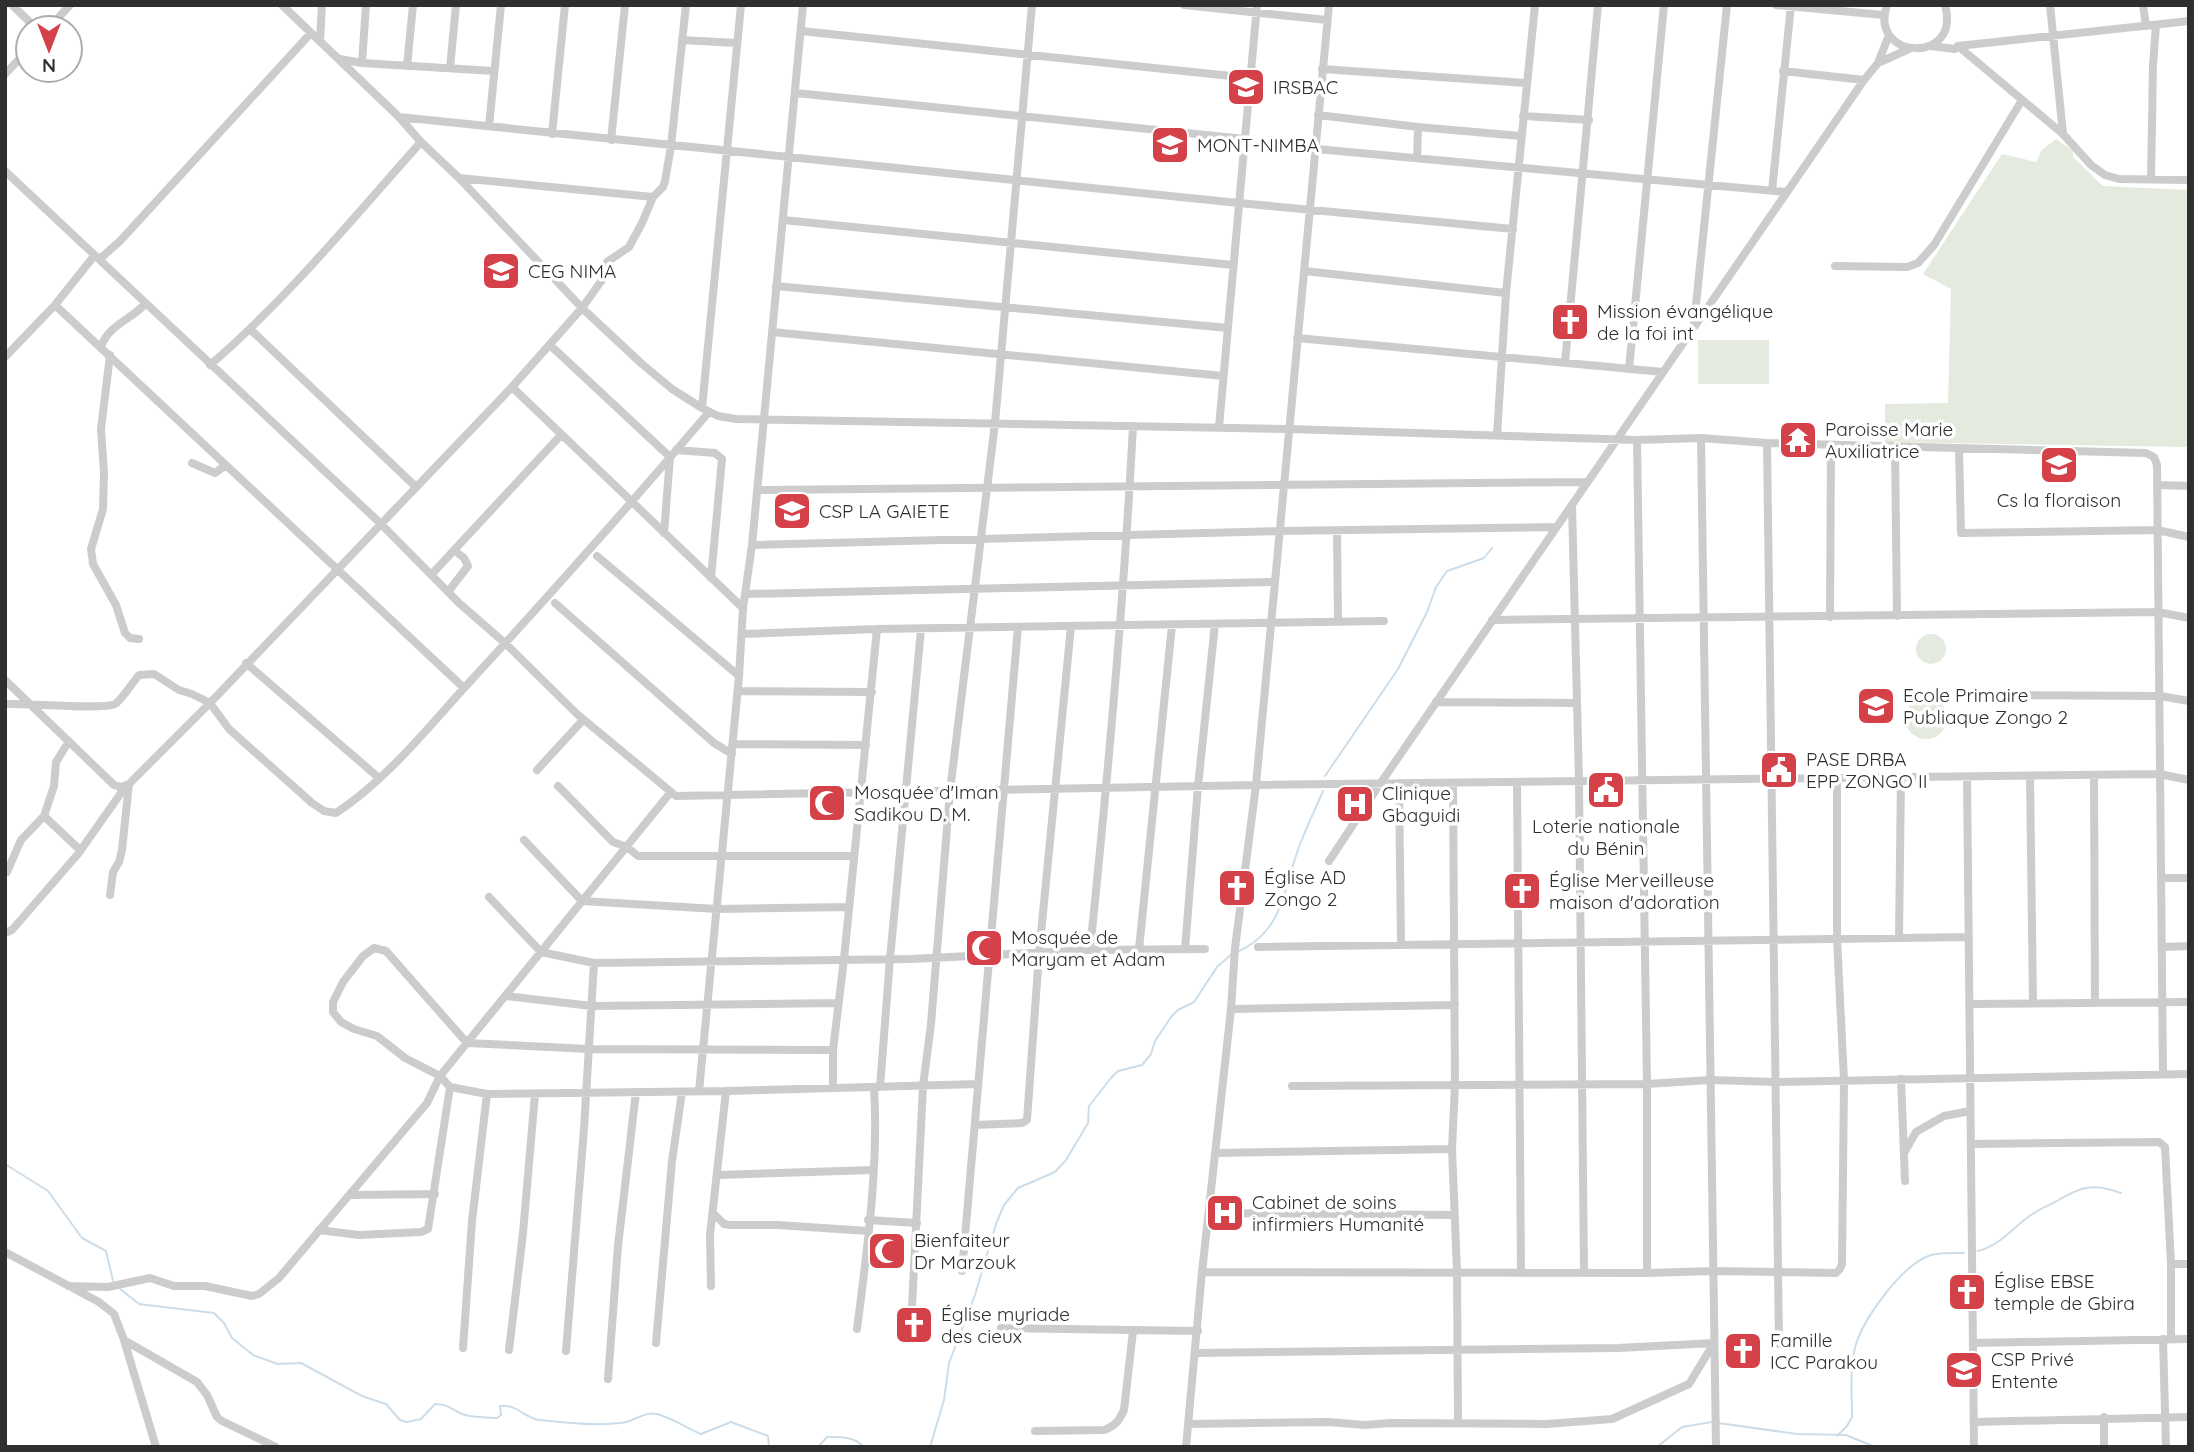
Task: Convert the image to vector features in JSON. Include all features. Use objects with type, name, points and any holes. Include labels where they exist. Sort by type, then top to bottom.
[{"type":"street","points":[[282,5],[400,117],[582,308],[671,389],[705,410],[736,419],[1219,427],[1637,440],[1701,438],[1766,443],[2146,453],[2154,457],[2157,465],[2164,1074]]},
{"type":"street","points":[[320,41],[322,5]]},
{"type":"street","points":[[362,64],[366,5]]},
{"type":"street","points":[[407,66],[413,5]]},
{"type":"street","points":[[450,68],[456,5]]},
{"type":"street","points":[[489,127],[501,5]]},
{"type":"street","points":[[552,134],[565,5]]},
{"type":"street","points":[[611,140],[625,5]]},
{"type":"street","points":[[5,933],[12,930],[80,850],[125,786],[210,703],[512,387],[582,308],[602,280],[607,262],[629,247],[653,197],[665,181],[686,5]]},
{"type":"street","points":[[5,704],[101,708],[116,704],[139,675],[154,674],[179,690],[210,703],[229,729],[324,811],[336,813],[379,778],[426,732],[632,502],[673,454],[705,410],[741,5]]},
{"type":"street","points":[[699,1091],[738,691],[743,608],[752,545],[803,5]]},
{"type":"street","points":[[911,1327],[923,1086],[950,791],[995,423],[1032,5]]},
{"type":"street","points":[[1184,5],[1256,9],[1327,20]]},
{"type":"street","points":[[1186,1447],[1235,951],[1256,785],[1329,5]]},
{"type":"street","points":[[1497,435],[1506,293],[1535,5]]},
{"type":"street","points":[[1565,363],[1598,5]]},
{"type":"street","points":[[1629,369],[1664,5]]},
{"type":"street","points":[[1694,327],[1727,5]]},
{"type":"street","points":[[1329,860],[1786,192],[1878,64],[1889,35],[1885,9],[1776,5]]},
{"type":"street","points":[[1930,46],[1944,33],[1947,24],[1945,5]]},
{"type":"street","points":[[2050,5],[2063,134]]},
{"type":"street","points":[[2144,5],[2146,26]]},
{"type":"street","points":[[1772,191],[1791,6]]},
{"type":"street","points":[[1219,427],[1256,9]]},
{"type":"street","points":[[1878,64],[1909,49],[1930,46],[1956,47],[2053,34],[2189,22]]},
{"type":"street","points":[[2151,179],[2156,24]]},
{"type":"street","points":[[801,31],[1250,78]]},
{"type":"street","points":[[94,256],[101,258],[127,234],[311,33]]},
{"type":"street","points":[[1944,33],[1956,47],[2063,134],[2091,165],[2105,176],[2119,180],[2189,180]]},
{"type":"street","points":[[1889,35],[1901,46],[1909,49]]},
{"type":"street","points":[[682,40],[737,43]]},
{"type":"street","points":[[337,58],[362,64],[494,71]]},
{"type":"street","points":[[1322,69],[1526,83]]},
{"type":"street","points":[[1783,71],[1864,80]]},
{"type":"street","points":[[796,93],[1245,139]]},
{"type":"street","points":[[1835,266],[1896,268],[1918,263],[1934,245],[2022,100]]},
{"type":"street","points":[[1318,114],[1418,127],[1521,136]]},
{"type":"street","points":[[1524,116],[1589,120]]},
{"type":"street","points":[[400,117],[1513,229]]},
{"type":"street","points":[[1417,158],[1418,127]]},
{"type":"street","points":[[210,365],[251,330],[287,293],[421,142]]},
{"type":"street","points":[[1315,149],[1786,192]]},
{"type":"street","points":[[6,172],[380,523],[430,575],[506,644],[583,720],[676,796],[1967,776],[2159,774],[2189,780]]},
{"type":"street","points":[[459,178],[653,197]]},
{"type":"street","points":[[783,220],[1233,265]]},
{"type":"street","points":[[5,357],[55,305],[94,256]]},
{"type":"street","points":[[1304,271],[1506,293]]},
{"type":"street","points":[[776,286],[1228,328]]},
{"type":"street","points":[[101,347],[114,328],[137,314],[145,304]]},
{"type":"street","points":[[55,305],[464,688]]},
{"type":"street","points":[[251,330],[415,486]]},
{"type":"street","points":[[772,332],[1223,376]]},
{"type":"street","points":[[1297,338],[1663,372]]},
{"type":"street","points":[[550,345],[673,454],[715,453],[722,459],[711,578]]},
{"type":"street","points":[[110,355],[101,429],[103,509],[91,549],[93,564],[116,605],[124,633],[130,638],[139,639]]},
{"type":"street","points":[[512,387],[743,608]]},
{"type":"street","points":[[1090,950],[1112,727],[1133,426]]},
{"type":"street","points":[[430,575],[561,435]]},
{"type":"street","points":[[1701,438],[1716,1447]]},
{"type":"street","points":[[1637,440],[1647,1084],[1647,1273]]},
{"type":"street","points":[[1766,443],[1779,1344]]},
{"type":"street","points":[[1830,617],[1831,445]]},
{"type":"street","points":[[1895,446],[1897,616]]},
{"type":"street","points":[[1959,448],[1961,533],[2157,530],[2189,537]]},
{"type":"street","points":[[664,533],[673,454]]},
{"type":"street","points":[[192,463],[215,473],[226,465]]},
{"type":"street","points":[[757,490],[1587,482]]},
{"type":"street","points":[[2157,485],[2189,486]]},
{"type":"street","points":[[1572,505],[1579,781],[1584,1272]]},
{"type":"street","points":[[752,545],[1279,531],[1556,527]]},
{"type":"street","points":[[1337,532],[1338,622]]},
{"type":"street","points":[[448,592],[468,566],[464,558],[454,550]]},
{"type":"street","points":[[597,556],[739,676]]},
{"type":"street","points":[[746,594],[1275,582]]},
{"type":"street","points":[[555,603],[714,743],[732,754]]},
{"type":"street","points":[[1492,620],[2158,612],[2189,618]]},
{"type":"street","points":[[742,634],[877,629],[1384,621]]},
{"type":"street","points":[[1185,949],[1215,624]]},
{"type":"street","points":[[1139,949],[1171,625]]},
{"type":"street","points":[[975,1125],[1022,1123],[1027,1120],[1071,626]]},
{"type":"street","points":[[962,1271],[1018,627]]},
{"type":"street","points":[[833,1086],[833,1050],[877,629]]},
{"type":"street","points":[[858,1329],[873,1170],[877,1087],[921,629]]},
{"type":"street","points":[[246,663],[379,778]]},
{"type":"street","points":[[5,680],[114,785],[125,786]]},
{"type":"street","points":[[738,691],[872,692]]},
{"type":"street","points":[[1965,695],[2160,696],[2189,701]]},
{"type":"street","points":[[1436,702],[1577,703]]},
{"type":"street","points":[[537,770],[583,720]]},
{"type":"street","points":[[7,872],[21,840],[44,816],[54,786],[56,762],[69,741]]},
{"type":"street","points":[[733,744],[866,745]]},
{"type":"street","points":[[2094,775],[2095,1003]]},
{"type":"street","points":[[1967,776],[1974,1447]]},
{"type":"street","points":[[2030,776],[2033,1003]]},
{"type":"street","points":[[1899,938],[1901,777]]},
{"type":"street","points":[[1202,1272],[1836,1273],[1840,1269],[1843,1080],[1837,939],[1837,778]]},
{"type":"street","points":[[1517,782],[1521,1271]]},
{"type":"street","points":[[1399,783],[1401,945]]},
{"type":"street","points":[[1453,783],[1455,1084],[1452,1149],[1457,1271],[1458,1423]]},
{"type":"street","points":[[110,895],[113,872],[122,850],[125,786]]},
{"type":"street","points":[[558,786],[613,842],[627,847],[638,856],[853,856]]},
{"type":"street","points":[[68,1286],[108,1287],[150,1278],[174,1286],[198,1286],[252,1296],[259,1294],[279,1278],[352,1195],[427,1103],[440,1076],[670,793]]},
{"type":"street","points":[[44,816],[80,850]]},
{"type":"street","points":[[524,840],[582,901],[717,909],[849,907]]},
{"type":"street","points":[[2161,878],[2189,878]]},
{"type":"street","points":[[489,897],[541,952],[594,963],[989,957],[1090,950],[1205,948]]},
{"type":"street","points":[[1258,947],[1969,937]]},
{"type":"street","points":[[2162,947],[2189,946]]},
{"type":"street","points":[[833,1050],[589,1049],[467,1043],[386,951],[374,948],[363,956],[343,982],[333,1002],[333,1012],[341,1022],[377,1036],[405,1058],[440,1076],[450,1087],[487,1094],[978,1084]]},
{"type":"street","points":[[566,1351],[594,963]]},
{"type":"street","points":[[505,996],[592,1006],[838,1003]]},
{"type":"street","points":[[1969,1004],[2189,1002]]},
{"type":"street","points":[[1231,1009],[1455,1005]]},
{"type":"street","points":[[1292,1086],[1647,1084],[1710,1080],[1776,1082],[2189,1074]]},
{"type":"street","points":[[1901,1079],[1905,1181]]},
{"type":"street","points":[[319,1230],[359,1235],[425,1232],[429,1227],[435,1194],[450,1087]]},
{"type":"street","points":[[711,1286],[710,1235],[726,1091]]},
{"type":"street","points":[[608,1379],[618,1246],[636,1092]]},
{"type":"street","points":[[656,1343],[672,1161],[682,1092]]},
{"type":"street","points":[[463,1348],[472,1221],[487,1094]]},
{"type":"street","points":[[509,1350],[523,1233],[535,1094]]},
{"type":"street","points":[[1904,1153],[1916,1132],[1944,1116],[1970,1111]]},
{"type":"street","points":[[1971,1144],[2159,1142],[2165,1147],[2171,1265],[2166,1447]]},
{"type":"street","points":[[1215,1153],[1452,1149]]},
{"type":"street","points":[[718,1175],[873,1170]]},
{"type":"street","points":[[352,1195],[435,1194]]},
{"type":"street","points":[[713,1213],[724,1224],[730,1225],[778,1225],[867,1231]]},
{"type":"street","points":[[1209,1213],[1454,1215]]},
{"type":"street","points":[[869,1220],[916,1223]]},
{"type":"street","points":[[5,1252],[99,1301],[114,1314],[156,1447]]},
{"type":"street","points":[[2171,1265],[2189,1264]]},
{"type":"street","points":[[1001,1328],[1198,1331]]},
{"type":"street","points":[[1035,1431],[1104,1430],[1120,1420],[1124,1410],[1133,1331]]},
{"type":"street","points":[[1973,1343],[2189,1339]]},
{"type":"street","points":[[124,1340],[197,1382],[203,1388],[217,1418],[222,1422],[276,1447]]},
{"type":"street","points":[[1195,1353],[1618,1348],[1714,1343]]},
{"type":"street","points":[[1188,1424],[1547,1424],[1612,1419],[1689,1384],[1714,1343]]},
{"type":"street","points":[[2104,1417],[2104,1447]]},
{"type":"street","points":[[1974,1422],[2189,1417]]},
{"type":"shaded area","points":[[2056,139],[2073,151],[2073,157],[2103,186],[2189,190],[2189,447],[1885,442],[1885,404],[1948,403],[1951,289],[1923,274],[2002,154],[2036,162],[2042,150]]},
{"type":"shaded area","points":[[1698,340],[1769,340],[1769,384],[1698,384]]},
{"type":"shaded area","points":[[1931,634],[1942,638],[1946,649],[1942,660],[1931,664],[1920,660],[1916,649],[1920,638]]},
{"type":"shaded area","points":[[1926,697],[1941,703],[1947,718],[1941,733],[1926,739],[1911,733],[1905,718],[1911,703]]},
{"type":"waterway","points":[[1325,776],[1398,669],[1427,612],[1436,587],[1447,571],[1484,558],[1492,548]]},
{"type":"waterway","points":[[1237,952],[1264,933],[1280,908],[1302,840],[1323,791]]},
{"type":"waterway","points":[[930,1447],[944,1400],[949,1363],[975,1295],[1004,1205],[1018,1188],[1055,1172],[1066,1160],[1088,1123],[1089,1106],[1111,1078],[1118,1071],[1142,1065],[1171,1017],[1194,1002],[1217,967],[1232,954]]},
{"type":"waterway","points":[[5,1164],[48,1191],[82,1238],[106,1251],[113,1281]]},
{"type":"waterway","points":[[1978,1251],[2000,1240],[2037,1211],[2072,1193],[2094,1187],[2121,1193]]},
{"type":"waterway","points":[[1837,1436],[1852,1417],[1854,1350],[1877,1304],[1898,1279],[1920,1260],[1935,1254],[1964,1253]]},
{"type":"waterway","points":[[119,1288],[139,1304],[214,1313],[224,1323],[232,1338],[253,1355],[278,1364],[301,1363],[362,1396],[386,1404],[400,1420],[407,1422],[421,1419],[435,1404],[466,1415],[497,1418],[501,1415],[500,1406],[506,1406],[535,1419],[580,1424],[621,1423],[652,1413],[701,1434],[731,1422],[768,1436],[769,1447]]},
{"type":"waterway","points":[[1657,1447],[1682,1427],[1712,1422]]},
{"type":"waterway","points":[[1718,1423],[1797,1434],[1846,1435],[1875,1447]]},
{"type":"waterway","points":[[818,1447],[827,1437],[851,1439],[864,1447]]},
{"type":"place","name":"IRSBAC","points":[[1246,87]]},
{"type":"place","name":"MONT-NIMBA","points":[[1170,145]]},
{"type":"place","name":"CEG NIMA","points":[[501,271]]},
{"type":"place","name":"Mission évangélique de la foi int","points":[[1570,322]]},
{"type":"place","name":"Paroisse Marie Auxiliatrice","points":[[1798,440]]},
{"type":"place","name":"Cs la floraison","points":[[2059,465]]},
{"type":"place","name":"CSP LA GAIETE","points":[[792,511]]},
{"type":"place","name":"Ecole Primaire Publiaque Zongo 2","points":[[1876,706]]},
{"type":"place","name":"PASE DRBA EPP ZONGO II","points":[[1779,770]]},
{"type":"place","name":"Loterie nationale du Bénin","points":[[1606,790]]},
{"type":"place","name":"Mosquée d'Iman Sadikou D. M.","points":[[827,803]]},
{"type":"place","name":"Clinique Gbaguidi","points":[[1355,804]]},
{"type":"place","name":"Église AD Zongo 2","points":[[1237,888]]},
{"type":"place","name":"Église Merveilleuse maison d'adoration","points":[[1522,891]]},
{"type":"place","name":"Mosquée de Maryam et Adam","points":[[984,948]]},
{"type":"place","name":"Cabinet de soins infirmiers Humanité","points":[[1225,1213]]},
{"type":"place","name":"Bienfaiteur Dr Marzouk","points":[[887,1251]]},
{"type":"place","name":"Église EBSE temple de Gbira","points":[[1967,1292]]},
{"type":"place","name":"Église myriade des cieux","points":[[914,1325]]},
{"type":"place","name":"Famille ICC Parakou","points":[[1743,1351]]},
{"type":"place","name":"CSP Privé Entente","points":[[1964,1370]]}]
